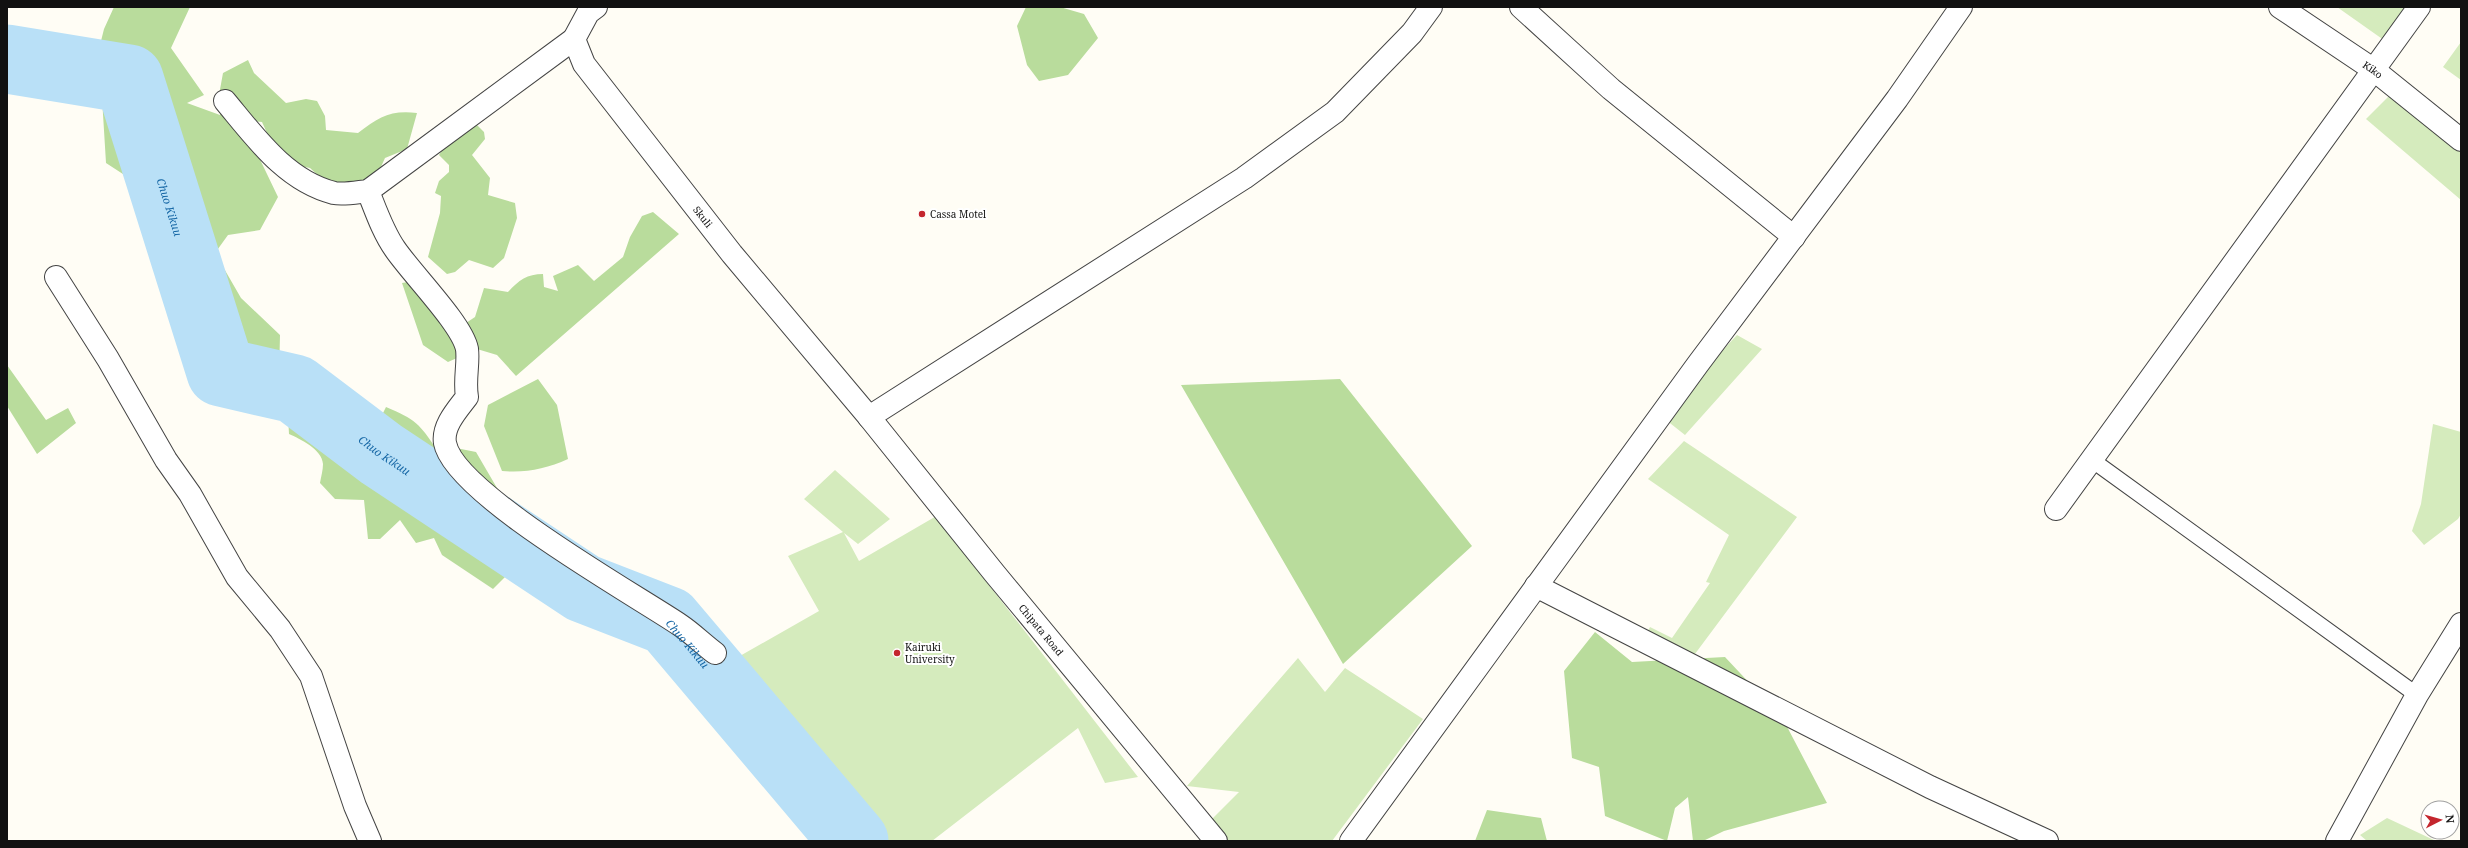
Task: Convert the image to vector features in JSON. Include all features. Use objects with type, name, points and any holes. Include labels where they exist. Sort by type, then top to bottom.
[{"type":"street","points":[[225,101],[269,152],[302,180],[335,193],[368,191],[574,39],[588,13],[596,7]]},
{"type":"street","points":[[869,417],[1244,178],[1311,129],[1346,100],[1412,33],[1431,7]]},
{"type":"street","points":[[1521,7],[1611,89],[1794,237]]},
{"type":"street","points":[[1351,841],[1536,586],[1897,99],[1961,7]]},
{"type":"street","name":"Kiko","points":[[2280,7],[2374,70],[2461,140]]},
{"type":"street","points":[[2056,509],[2419,7]]},
{"type":"street","name":"Skuli","points":[[574,39],[584,64],[647,146],[732,254],[869,417]]},
{"type":"street","points":[[368,191],[379,218],[395,249],[459,330],[467,349],[464,382],[467,398],[451,418],[444,441],[450,458],[491,497],[570,557],[681,625],[715,653]]},
{"type":"street","points":[[56,277],[108,359],[166,460],[190,494],[237,577],[280,629],[311,676],[355,806],[370,841]]},
{"type":"street","name":"Chipata Road","points":[[869,417],[994,574],[1216,841]]},
{"type":"street","points":[[1536,586],[1930,787],[2048,841]]},
{"type":"street","points":[[2337,841],[2417,695],[2461,624]]},
{"type":"lane","points":[[2092,460],[2417,695]]},
{"type":"green space","points":[[114,7],[190,7],[171,48],[204,95],[187,103],[220,115],[219,95],[223,73],[248,60],[254,73],[286,103],[306,99],[317,101],[325,116],[326,130],[358,133],[385,116],[408,112],[417,113],[407,149],[385,158],[380,169],[358,187],[330,186],[310,168],[290,164],[277,155],[262,122],[241,120],[278,197],[260,230],[228,235],[215,253],[241,298],[280,335],[279,376],[267,396],[234,386],[210,370],[189,323],[169,204],[106,163],[99,49],[104,29]]},
{"type":"green space","points":[[1026,7],[1060,7],[1084,14],[1098,38],[1068,75],[1039,81],[1027,65],[1017,26]]},
{"type":"green space","points":[[2337,7],[2412,7],[2388,43]]},
{"type":"green space","points":[[2461,42],[2461,80],[2443,67]]},
{"type":"green space","points":[[2389,96],[2461,149],[2461,200],[2366,119]]},
{"type":"green space","points":[[464,125],[477,125],[484,132],[485,139],[472,155],[490,178],[488,195],[515,203],[517,218],[504,258],[493,268],[469,260],[455,272],[447,274],[428,257],[440,213],[441,196],[435,193],[439,181],[449,172],[449,165],[439,155],[446,144]]},
{"type":"green space","points":[[653,212],[679,234],[516,376],[497,355],[477,349],[448,362],[423,345],[402,283],[426,279],[463,325],[475,317],[484,288],[508,292],[524,278],[532,275],[543,274],[544,287],[558,291],[553,276],[578,265],[594,281],[623,257],[630,237],[642,216]]},
{"type":"green space","points":[[1737,335],[1762,349],[1685,435],[1661,416]]},
{"type":"green space","points":[[7,365],[46,420],[68,408],[76,423],[37,454],[7,406]]},
{"type":"green space","points":[[538,379],[557,405],[568,459],[536,470],[502,471],[484,426],[488,405]]},
{"type":"green space","points":[[1340,379],[1472,546],[1343,664],[1181,385]]},
{"type":"green space","points":[[291,382],[339,393],[349,418],[365,424],[380,419],[386,407],[404,415],[416,423],[437,450],[446,446],[476,452],[504,500],[568,550],[552,570],[527,562],[510,572],[493,589],[442,555],[434,538],[416,543],[400,520],[380,539],[368,539],[364,500],[335,499],[320,483],[323,464],[319,454],[310,445],[289,434],[288,416],[302,414],[336,444],[347,443],[318,411],[305,400],[295,395],[281,395],[275,392]]},
{"type":"green space","points":[[2433,424],[2461,432],[2461,514],[2458,519],[2424,545],[2412,531],[2421,504]]},
{"type":"green space","points":[[1684,441],[1797,517],[1686,666],[1639,647],[1650,627],[1672,638],[1710,583],[1706,582],[1729,535],[1648,479]]},
{"type":"green space","points":[[835,470],[890,519],[858,544],[844,533],[859,561],[945,511],[961,549],[1138,777],[1105,783],[1078,728],[932,841],[856,841],[717,669],[819,611],[788,556],[843,532],[804,499]]},
{"type":"green space","points":[[1595,632],[1632,662],[1725,657],[1783,719],[1827,803],[1724,831],[1703,841],[1693,841],[1688,797],[1675,808],[1667,841],[1605,816],[1599,767],[1572,758],[1564,671]]},
{"type":"green space","points":[[1298,658],[1325,692],[1345,668],[1423,719],[1332,841],[1226,841],[1209,822],[1239,792],[1187,786]]},
{"type":"green space","points":[[1487,810],[1541,818],[1547,841],[1475,841]]},
{"type":"green space","points":[[2387,818],[2420,833],[2420,840],[2436,841],[2367,841],[2360,835]]},
{"type":"waterway","name":"Chuo Kikuu","points":[[7,59],[129,79],[221,372],[295,389],[381,454],[583,588],[668,621],[854,841]]},
{"type":"place","name":"Cassa Motel","points":[[922,214]]},
{"type":"place","name":"Kairuki University","points":[[897,653]]}]
